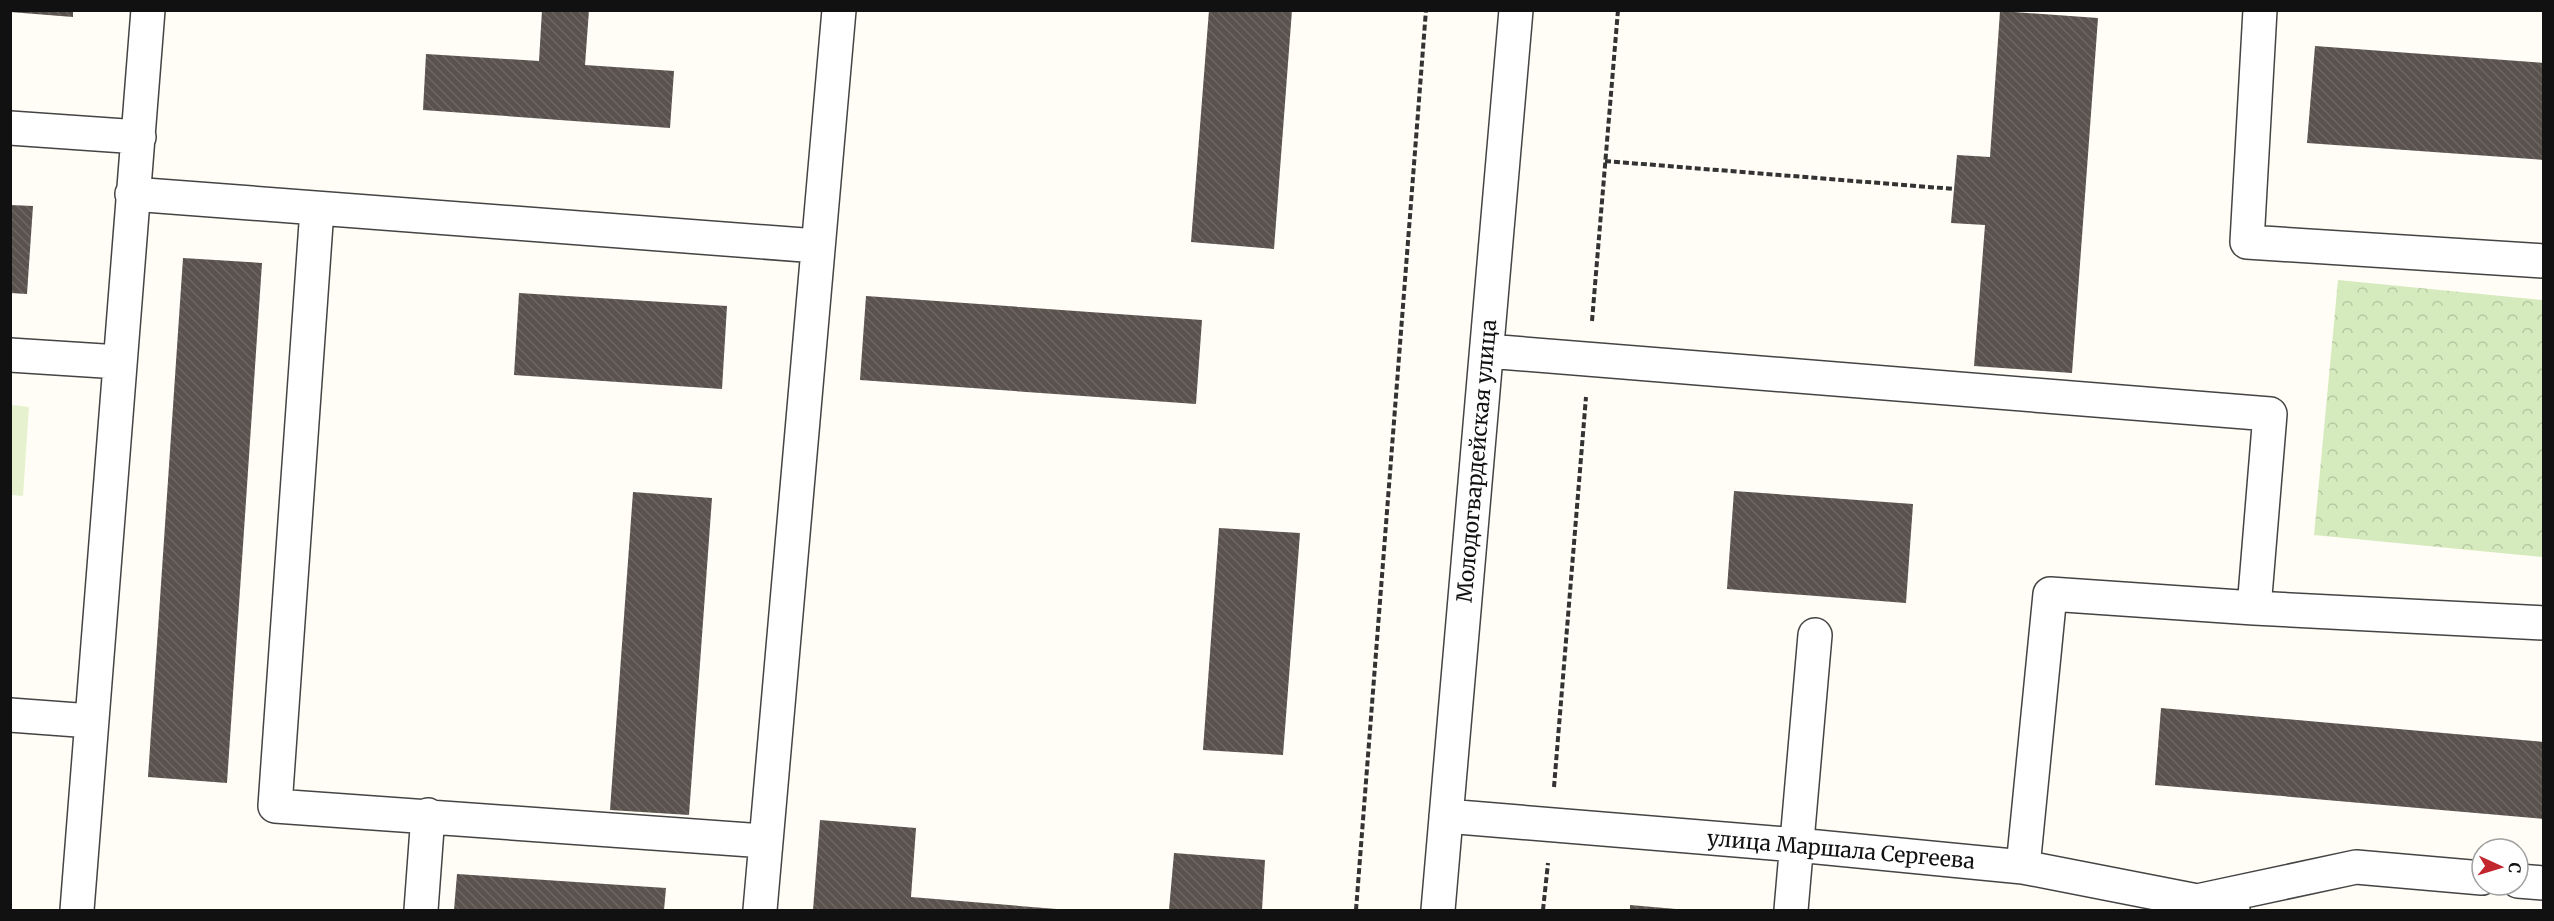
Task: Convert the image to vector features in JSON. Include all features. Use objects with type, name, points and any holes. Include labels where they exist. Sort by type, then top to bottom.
[{"type":"street","points":[[77,910],[118,362],[139,137],[148,10]]},
{"type":"street","points":[[760,910],[839,10]]},
{"type":"street","name":"Молодогвардейская улица","points":[[1438,910],[1516,10]]},
{"type":"street","points":[[2260,10],[2247,242],[2544,261]]},
{"type":"street","points":[[10,128],[139,137]]},
{"type":"street","points":[[132,194],[818,246]]},
{"type":"street","points":[[317,209],[275,806],[765,841]]},
{"type":"street","points":[[1486,351],[2270,414],[2254,608]]},
{"type":"street","points":[[10,355],[118,362]]},
{"type":"street","points":[[2023,867],[2050,594],[2254,608],[2544,623]]},
{"type":"street","points":[[1791,910],[1815,635]]},
{"type":"street","points":[[10,715],[90,721]]},
{"type":"street","points":[[421,910],[428,816]]},
{"type":"street","name":"улица Маршала Сергеева","points":[[1446,816],[1797,845],[2023,867],[2232,910]]},
{"type":"street","points":[[2197,901],[2356,867],[2470,877]]},
{"type":"path","points":[[1356,910],[1426,10]]},
{"type":"path","points":[[1543,910],[1618,10]]},
{"type":"path","points":[[1605,161],[1954,189]]},
{"type":"green space","points":[[2338,280],[2543,300],[2543,557],[2314,535]]},
{"type":"green space","points":[[11,405],[29,407],[23,496],[11,495]]},
{"type":"building","points":[[10,10],[73,10],[73,17],[10,12]]},
{"type":"building","points":[[542,10],[589,10],[585,65],[674,71],[670,128],[423,110],[426,54],[539,61]]},
{"type":"building","points":[[1209,10],[1292,10],[1274,249],[1191,242]]},
{"type":"building","points":[[2000,11],[2098,18],[2072,373],[1974,366],[1985,225],[1951,223],[1957,155],[1990,157]]},
{"type":"building","points":[[2315,46],[2544,63],[2544,160],[2307,143]]},
{"type":"building","points":[[10,205],[33,206],[27,294],[10,293]]},
{"type":"building","points":[[183,258],[262,263],[227,783],[148,777]]},
{"type":"building","points":[[519,293],[727,306],[722,389],[514,375]]},
{"type":"building","points":[[866,296],[1202,320],[1196,404],[860,380]]},
{"type":"building","points":[[1734,491],[1913,504],[1906,603],[1727,589]]},
{"type":"building","points":[[633,492],[712,498],[689,815],[610,810]]},
{"type":"building","points":[[1219,528],[1300,533],[1283,755],[1203,750]]},
{"type":"building","points":[[2161,708],[2544,742],[2544,819],[2155,785]]},
{"type":"building","points":[[820,820],[916,828],[911,897],[1069,910],[813,910]]},
{"type":"building","points":[[1174,853],[1265,860],[1262,910],[1169,910]]},
{"type":"building","points":[[457,874],[666,888],[664,910],[454,910]]},
{"type":"building","points":[[1630,905],[1676,909],[1676,910],[1630,910]]}]
